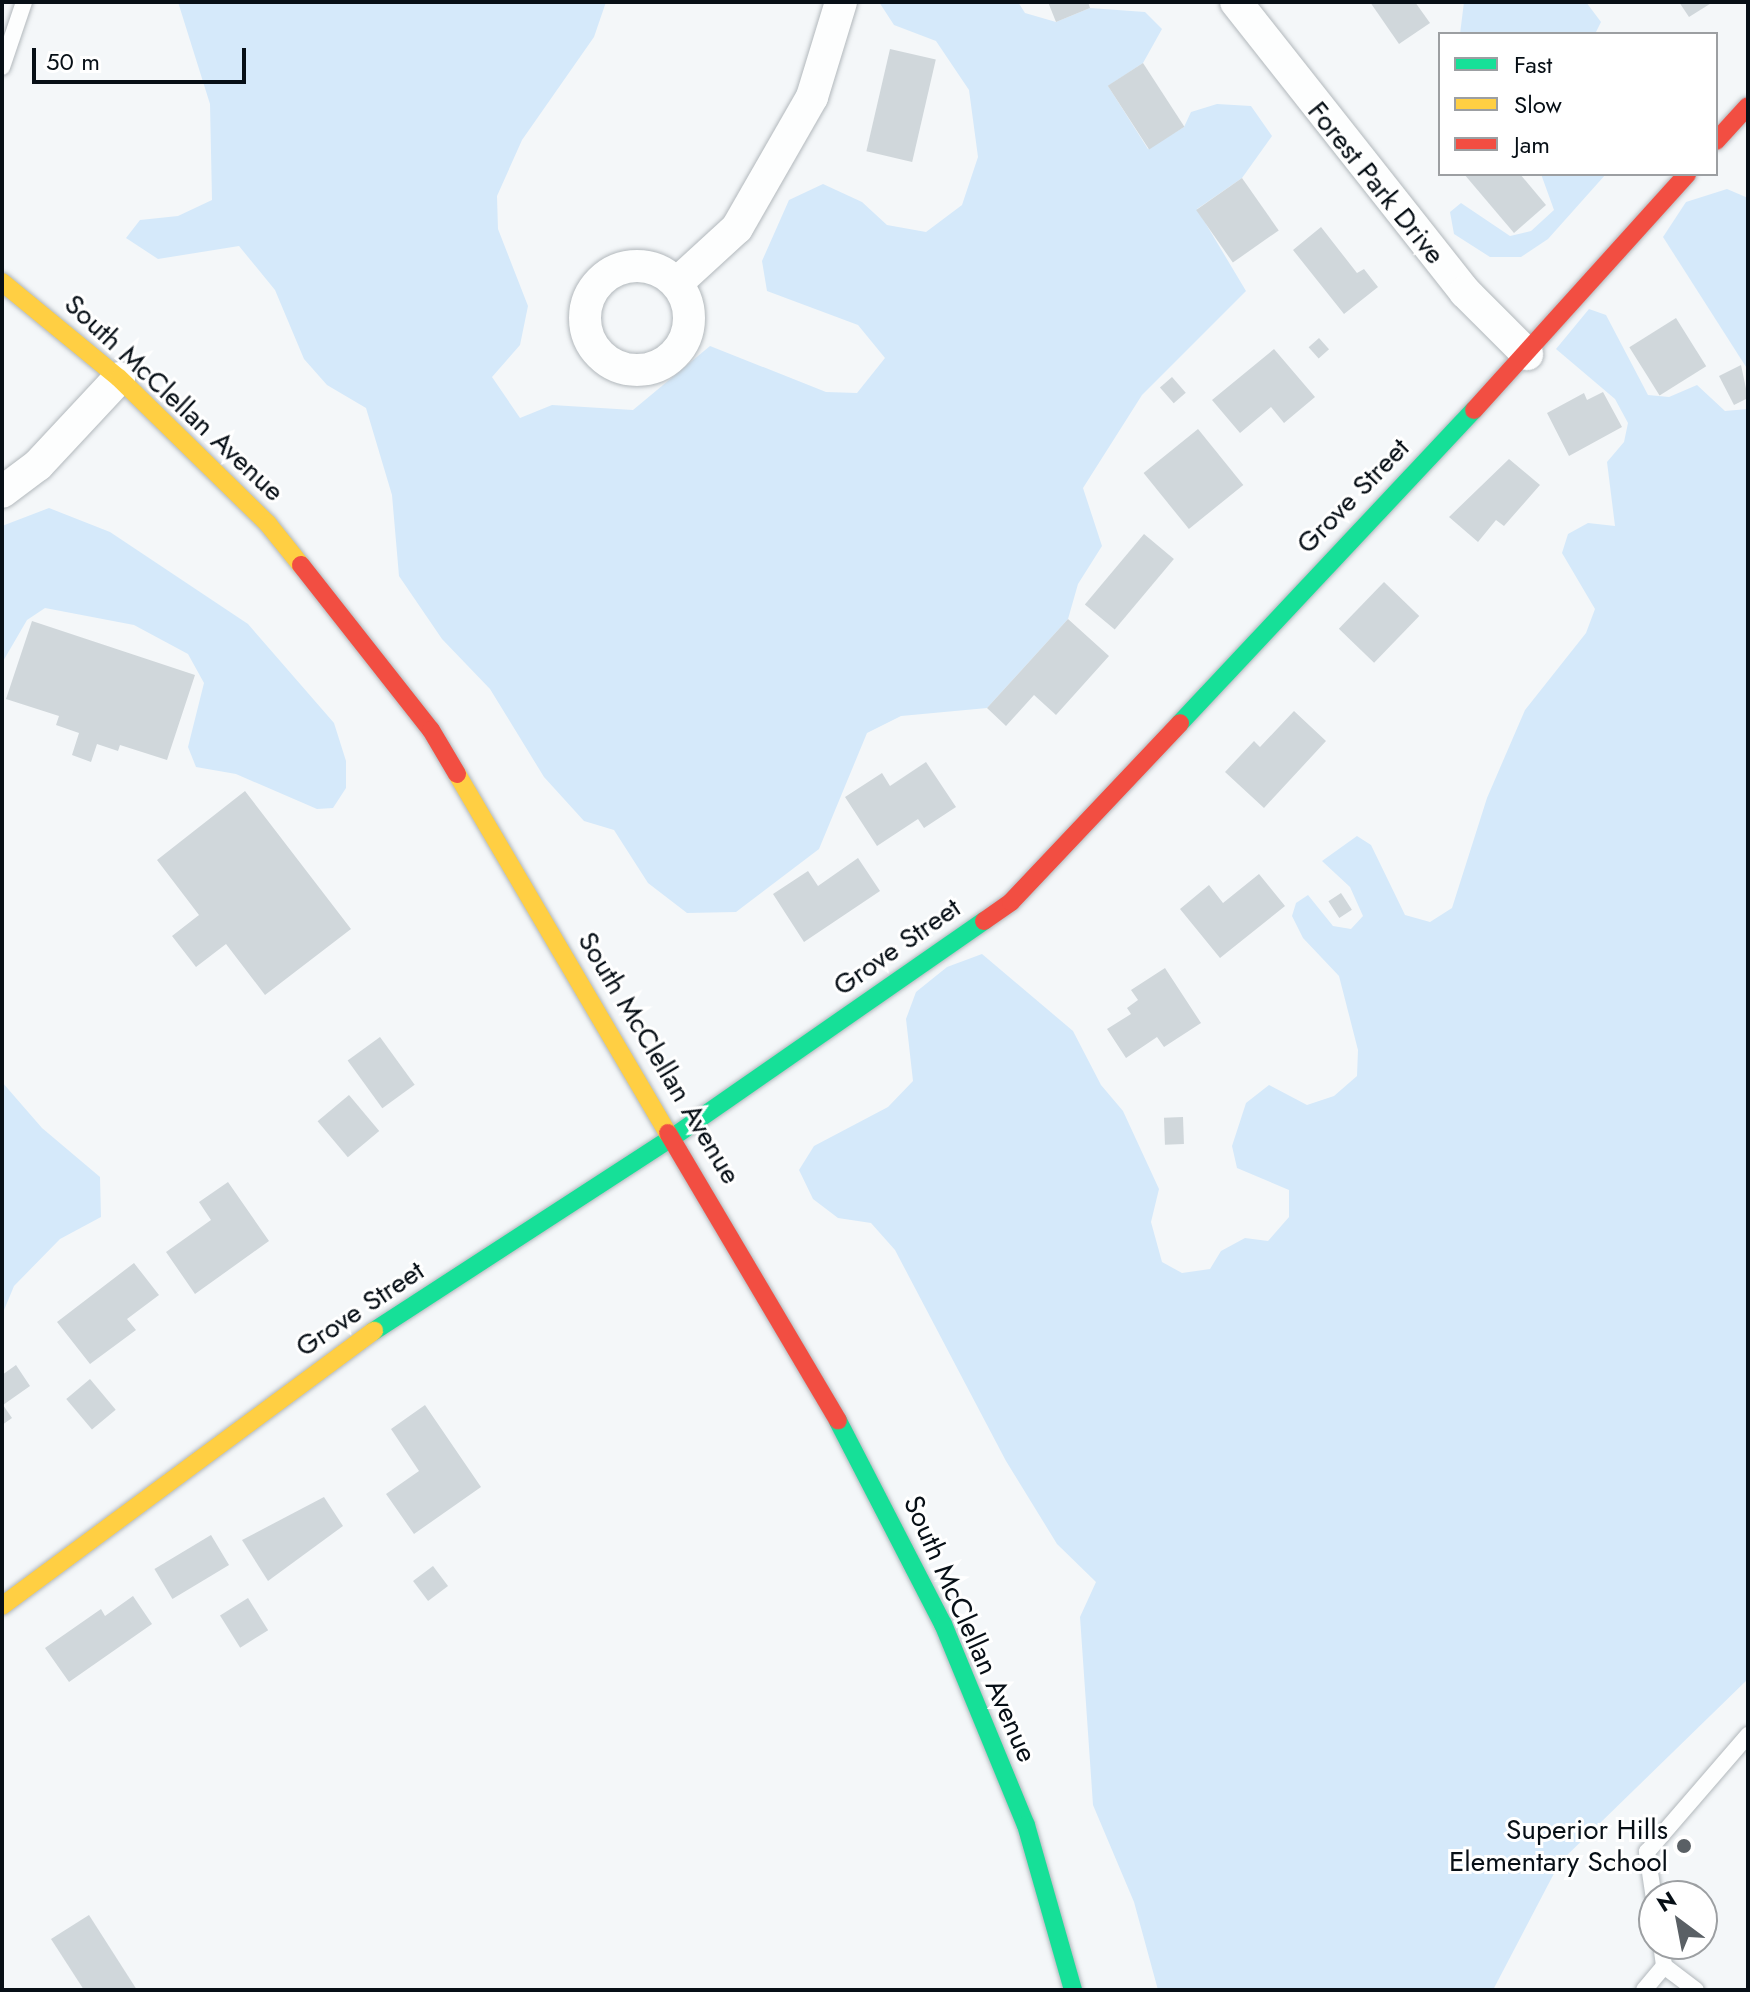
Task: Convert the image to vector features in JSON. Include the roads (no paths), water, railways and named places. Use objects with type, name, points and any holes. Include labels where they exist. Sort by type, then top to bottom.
[{"type":"main road","points":[[1718,139],[1748,106]]},
{"type":"main road","name":"Grove Street","points":[[2,1606],[366,1336],[673,1137],[1011,902],[1527,354],[1685,176]]},
{"type":"main road","name":"South McClellan Avenue","points":[[2,282],[119,378],[268,524],[431,730],[819,1383],[943,1624],[1026,1825],[1073,1990]]},
{"type":"street","points":[[677,283],[737,228],[812,97],[841,2]]},
{"type":"street","name":"Forest Park Drive","points":[[1236,2],[1465,292],[1527,354]]},
{"type":"street","points":[[2,492],[38,465],[119,378]]},
{"type":"lane","points":[[2,67],[24,2]]},
{"type":"lane","points":[[1651,1880],[1647,1852],[1748,1735]]},
{"type":"lane","points":[[1663,1960],[1664,1966],[1696,1990]]},
{"type":"lane","points":[[1644,1990],[1664,1966]]},
{"type":"place","name":"Superior Hills Elementary School","points":[[1684,1846]]}]
